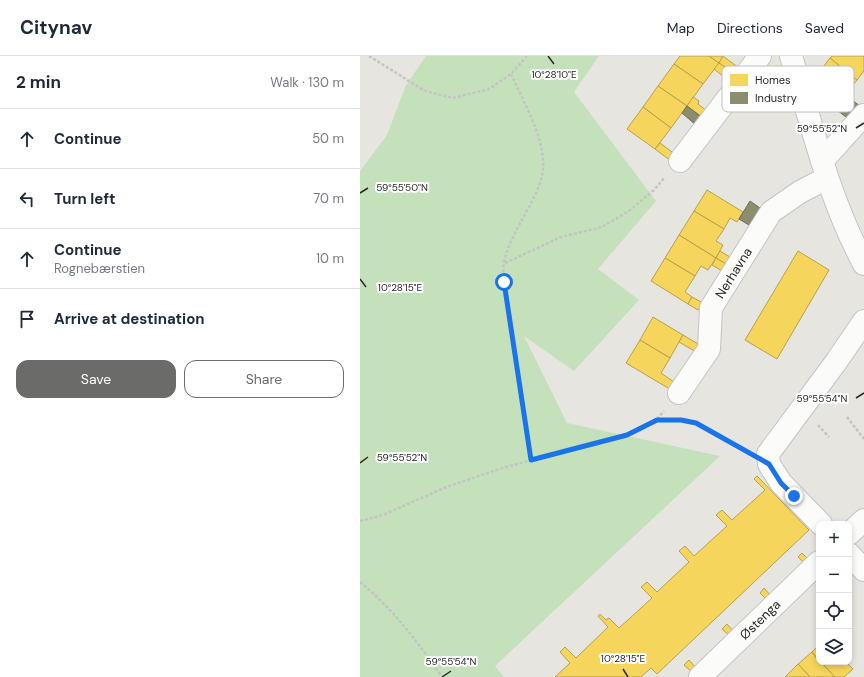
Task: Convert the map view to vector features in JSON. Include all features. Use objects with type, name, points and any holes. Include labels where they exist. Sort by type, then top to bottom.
[{"type":"street","points":[[752,66],[760,56]]},
{"type":"street","points":[[790,56],[793,66]]},
{"type":"street","points":[[680,161],[722,106]]},
{"type":"street","points":[[807,112],[825,169],[852,241],[864,264]]},
{"type":"street","name":"Nerhavna","points":[[679,393],[709,349],[711,308],[771,212],[800,192],[825,169],[864,115]]},
{"type":"street","points":[[818,521],[781,483],[769,464],[768,454],[836,362],[864,321]]},
{"type":"street","points":[[852,531],[864,520]]},
{"type":"street","points":[[852,557],[864,570]]},
{"type":"street","name":"Østenga","points":[[700,677],[816,565]]},
{"type":"path","points":[[369,56],[425,91],[453,98],[489,90],[511,74],[527,56]]},
{"type":"path","points":[[511,74],[538,135],[544,160],[539,188],[513,235],[504,263],[504,282],[507,305],[531,460]]},
{"type":"path","points":[[504,263],[561,237],[602,228],[629,211],[654,190],[680,161]]},
{"type":"path","points":[[847,417],[864,439]]},
{"type":"path","points":[[360,521],[384,515],[444,488],[502,468],[627,435],[657,420],[681,420],[696,423],[769,464]]},
{"type":"path","points":[[360,582],[384,602],[423,649],[442,677]]},
{"type":"green space","points":[[426,56],[599,56],[574,92],[656,201],[598,269],[639,300],[574,371],[524,336],[567,423],[720,456],[495,666],[504,677],[360,677],[360,171],[387,135],[406,85]]},
{"type":"building: Homes","points":[[680,56],[709,56],[719,63],[703,84],[674,64]]},
{"type":"building: Homes","points":[[709,56],[723,56],[719,63]]},
{"type":"building: Homes","points":[[723,56],[736,66],[723,66],[719,63]]},
{"type":"building: Homes","points":[[832,56],[864,56],[864,71],[857,80],[854,78],[854,66],[840,66],[830,58]]},
{"type":"building: Homes","points":[[830,58],[840,66],[824,66]]},
{"type":"building: Homes","points":[[719,63],[723,66],[722,66],[722,76],[714,69]]},
{"type":"building: Homes","points":[[674,64],[703,84],[687,106],[658,86]]},
{"type":"building: Homes","points":[[658,86],[687,106],[671,128],[643,107]]},
{"type":"building: Homes","points":[[693,97],[699,101],[698,104],[707,111],[703,118],[687,106]]},
{"type":"building: Homes","points":[[643,107],[671,128],[655,149],[627,129]]},
{"type":"building: Homes","points":[[660,143],[676,155],[671,161],[655,149]]},
{"type":"building: Homes","points":[[707,190],[743,212],[737,222],[730,218],[724,229],[694,211]]},
{"type":"building: Homes","points":[[694,211],[724,229],[716,241],[723,245],[716,258],[679,235]]},
{"type":"building: Homes","points":[[679,235],[716,258],[708,270],[701,266],[695,276],[665,258]]},
{"type":"building: Homes","points":[[720,251],[730,257],[726,264],[716,258]]},
{"type":"building: Homes","points":[[798,251],[829,270],[777,359],[745,340]]},
{"type":"building: Homes","points":[[665,258],[695,276],[685,292],[692,297],[688,304],[651,281]]},
{"type":"building: Homes","points":[[716,258],[726,264],[722,271],[712,265]]},
{"type":"building: Homes","points":[[692,297],[703,303],[698,310],[688,304]]},
{"type":"building: Homes","points":[[653,317],[683,335],[670,358],[640,340]]},
{"type":"building: Homes","points":[[683,335],[700,345],[696,352],[679,342]]},
{"type":"building: Homes","points":[[640,340],[670,358],[661,373],[677,384],[673,391],[626,363]]},
{"type":"building: Homes","points":[[757,476],[809,530],[657,674],[651,668],[641,677],[555,677],[570,663],[560,652],[565,647],[576,658],[608,627],[598,616],[600,614],[606,620],[609,618],[619,628],[652,598],[641,587],[647,582],[657,592],[689,562],[679,551],[685,546],[694,556],[727,526],[716,515],[722,510],[732,520],[765,490],[754,479]]},
{"type":"building: Homes","points":[[802,553],[809,560],[805,564],[798,557]]},
{"type":"building: Homes","points":[[764,588],[771,596],[767,600],[760,593]]},
{"type":"building: Homes","points":[[727,624],[734,632],[730,636],[722,629]]},
{"type":"building: Homes","points":[[816,648],[816,657],[812,652]]},
{"type":"building: Homes","points":[[812,652],[816,658],[816,665],[824,665],[835,677],[810,677],[798,664]]},
{"type":"building: Homes","points":[[689,660],[696,668],[692,672],[684,665]]},
{"type":"building: Homes","points":[[798,664],[810,677],[785,677]]},
{"type":"building: Homes","points":[[824,665],[849,665],[853,669],[844,677],[835,677]]},
{"type":"building: Industry","points":[[854,101],[861,107],[851,121],[840,112],[854,112]]},
{"type":"building: Industry","points":[[687,106],[703,118],[697,126],[682,113]]},
{"type":"building: Industry","points":[[750,201],[760,208],[749,225],[739,219]]},
{"type":"route","points":[[504,282],[531,460],[627,435],[657,420],[681,420],[696,423],[769,464],[781,483],[794,496]]}]
